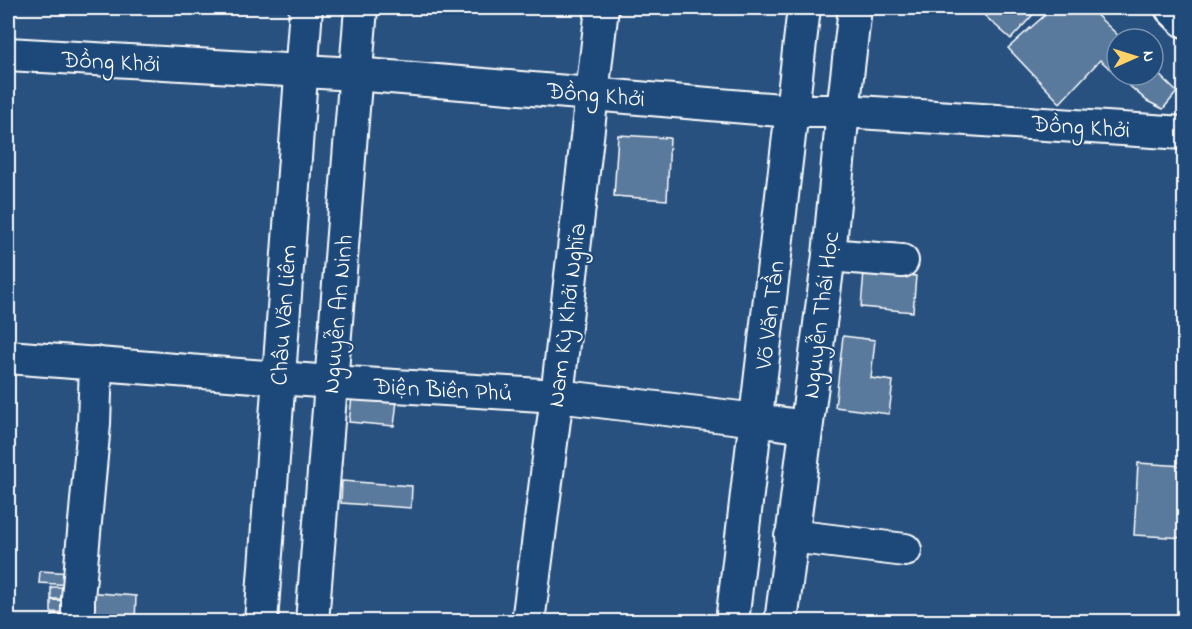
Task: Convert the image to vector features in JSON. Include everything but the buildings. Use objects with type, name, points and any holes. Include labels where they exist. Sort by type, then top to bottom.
[{"type":"main road","points":[[1172,8],[1185,20]]},
{"type":"street","name":"Châu Văn Liêm","points":[[261,621],[306,8]]},
{"type":"street","name":"Nguyễn An Ninh","points":[[312,621],[361,8]]},
{"type":"street","name":"Nam Kỳ Khởi Nghĩa","points":[[528,621],[557,396],[602,8]]},
{"type":"street","name":"Võ Văn Tần","points":[[732,621],[804,8]]},
{"type":"street","name":"Nguyễn Thái Học","points":[[781,621],[829,255],[855,8]]},
{"type":"street","name":"Đồng Khởi","points":[[8,54],[356,74],[792,111],[843,111],[1185,133]]},
{"type":"street","points":[[829,255],[902,261]]},
{"type":"street","name":"Điện Biên Phủ","points":[[8,357],[331,382],[557,396],[806,428]]},
{"type":"street","points":[[78,621],[82,548],[94,424],[96,363]]},
{"type":"street","points":[[791,536],[905,550]]}]
